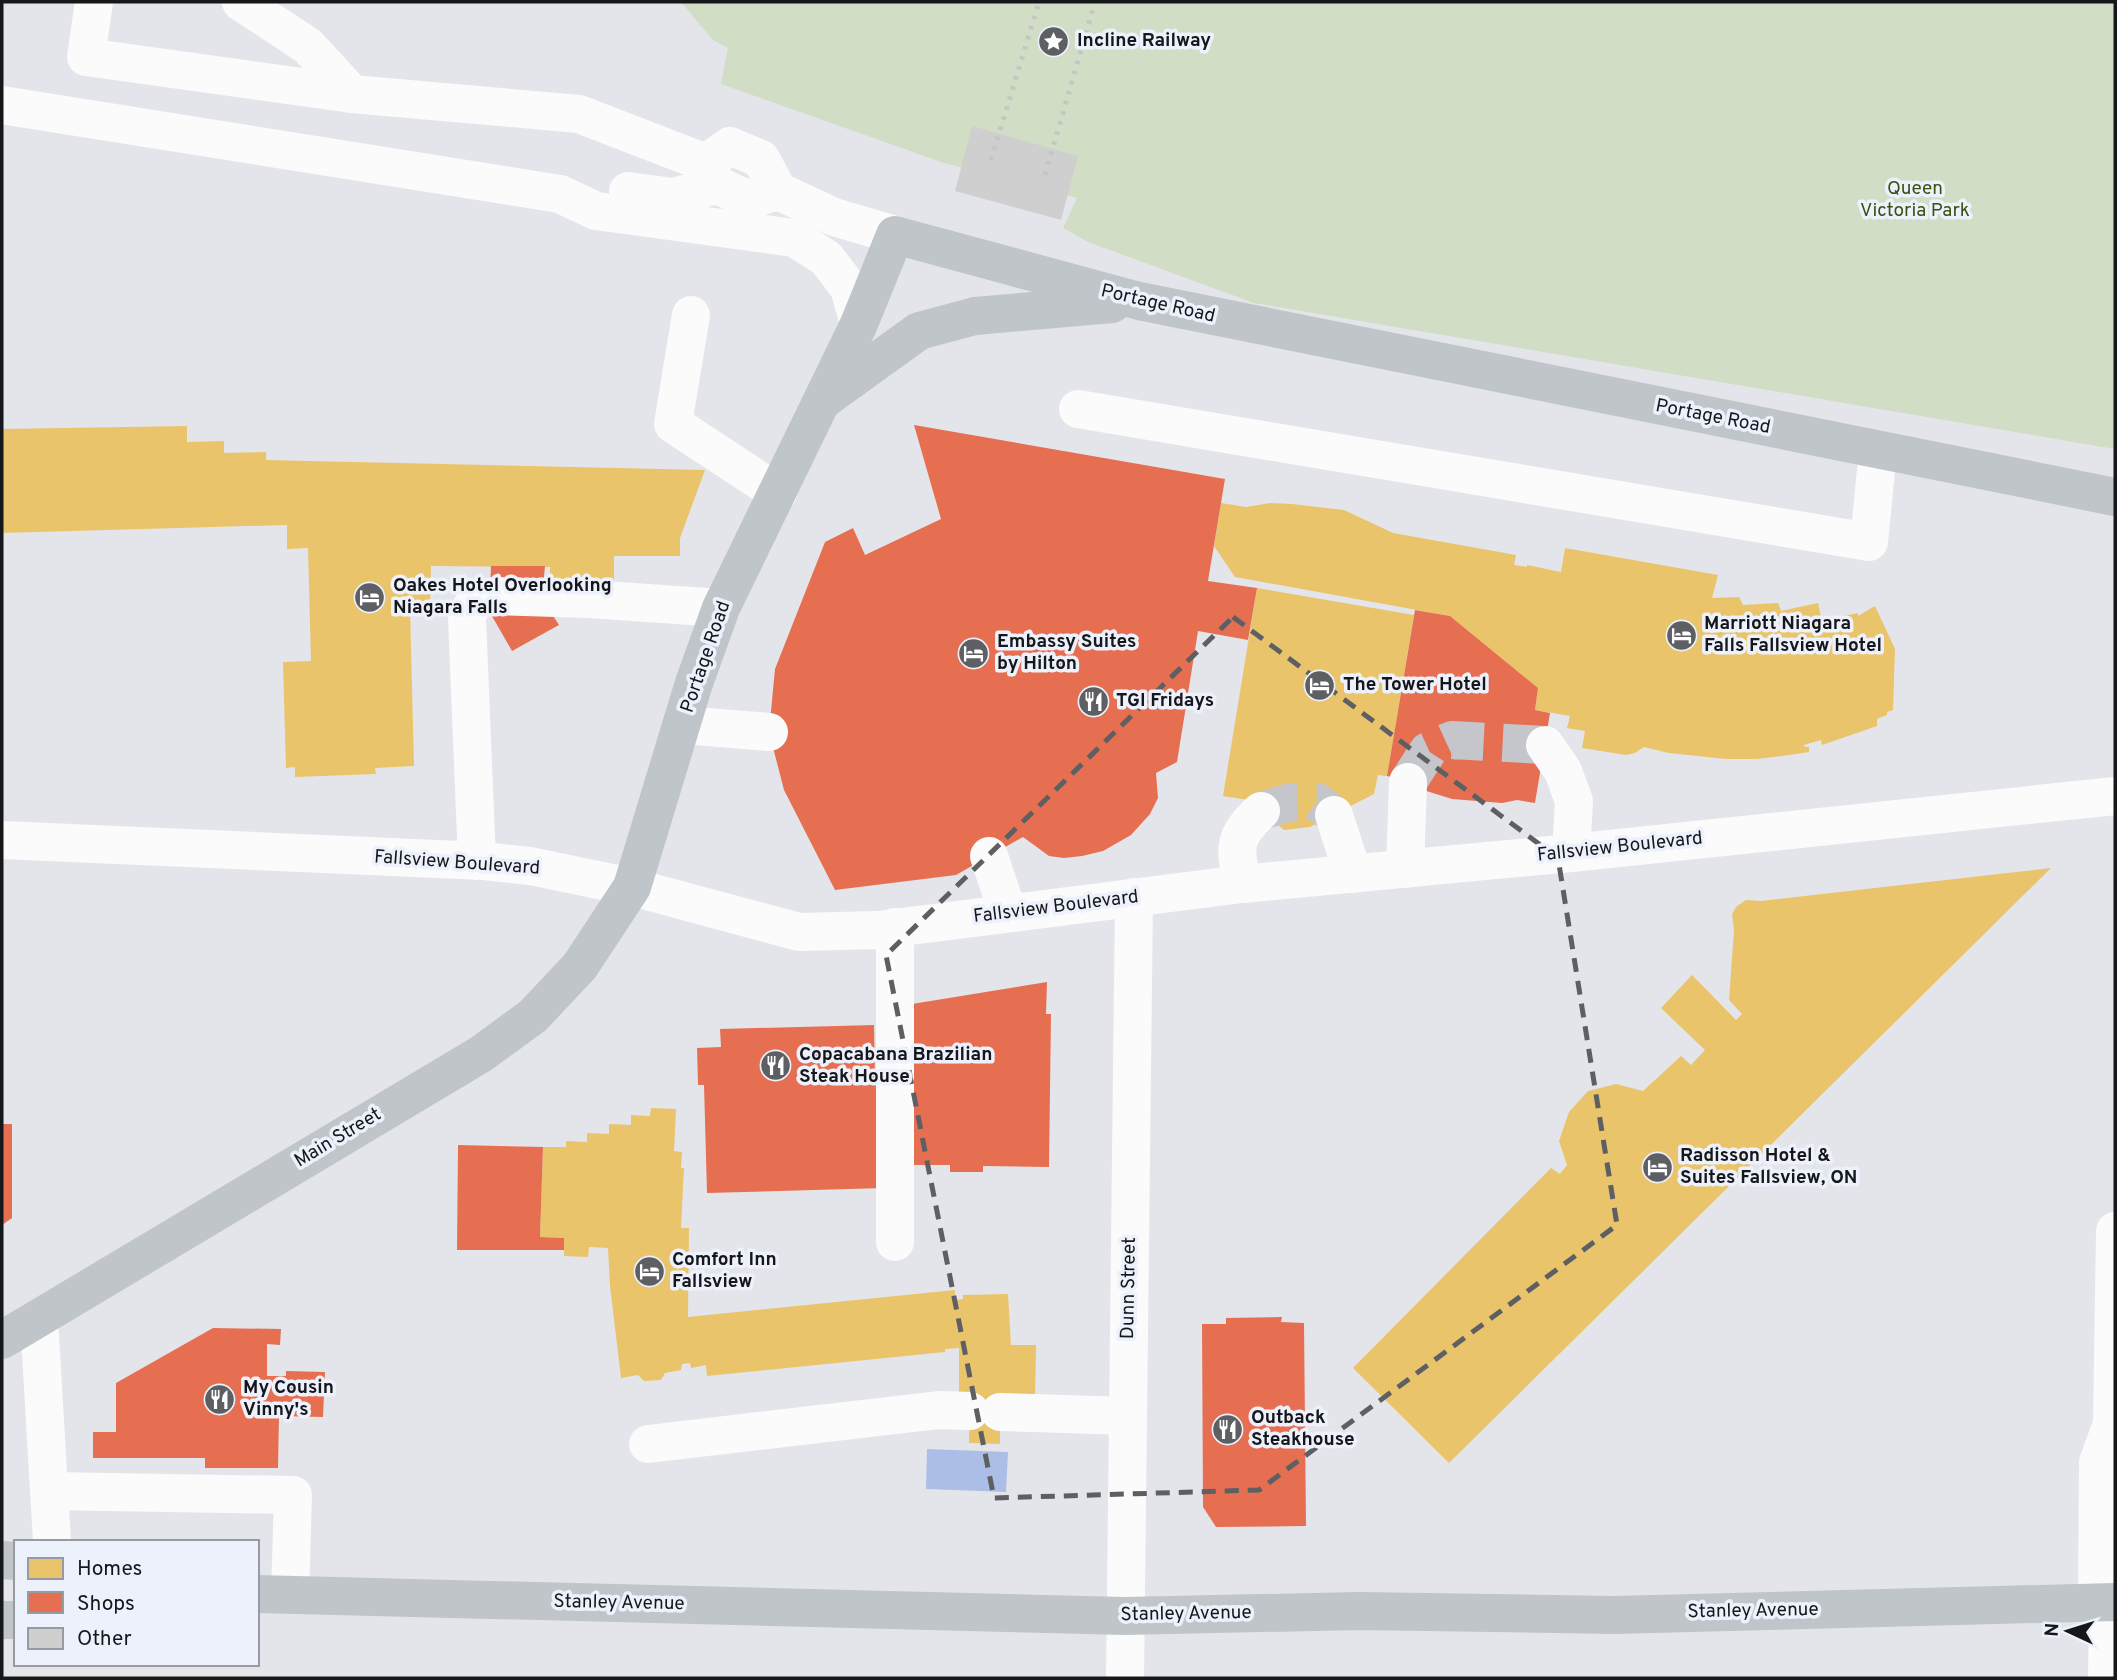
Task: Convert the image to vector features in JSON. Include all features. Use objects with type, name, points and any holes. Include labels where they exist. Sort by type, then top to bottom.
[{"type":"main road","name":"Portage Road","points":[[632,887],[694,683],[721,608],[859,324],[895,235],[1139,301],[2115,497]]},
{"type":"main road","points":[[822,401],[919,331],[975,316],[1139,301]]},
{"type":"main road","name":"Main Street","points":[[2,1340],[481,1054],[523,1024],[580,966],[632,887]]},
{"type":"main road","name":"Stanley Avenue","points":[[273,1595],[1125,1616],[1339,1611],[1614,1615],[2107,1602]]},
{"type":"street","points":[[94,2],[86,57],[352,94],[579,114],[712,174]]},
{"type":"street","points":[[241,2],[308,46],[352,94]]},
{"type":"street","points":[[2,105],[560,194],[596,211],[794,238],[826,257],[849,288],[859,324]]},
{"type":"street","points":[[560,194],[598,187],[673,197],[712,174],[730,146],[761,159],[778,191],[834,217],[895,235]]},
{"type":"street","points":[[691,315],[673,425],[778,493]]},
{"type":"street","points":[[1077,409],[1869,541],[1878,450]]},
{"type":"street","points":[[477,861],[467,618],[470,608],[481,598],[494,596],[721,608]]},
{"type":"street","points":[[683,725],[769,732]]},
{"type":"street","points":[[1545,745],[1563,771],[1574,801],[1571,853]]},
{"type":"street","points":[[1405,869],[1408,782]]},
{"type":"street","name":"Fallsview Boulevard","points":[[2,840],[477,861],[530,866],[632,887],[799,932],[878,930],[1242,884],[1571,853],[2115,796]]},
{"type":"street","points":[[1242,884],[1237,857],[1238,838],[1246,825],[1261,811]]},
{"type":"street","points":[[1334,815],[1353,874]]},
{"type":"street","points":[[989,856],[1008,913]]},
{"type":"street","name":"Dunn Street","points":[[1125,1678],[1134,897]]},
{"type":"street","points":[[895,927],[895,1242]]},
{"type":"street","points":[[2107,1678],[2108,1439],[2114,1326],[2115,1231]]},
{"type":"street","points":[[38,1318],[52,1540]]},
{"type":"street","points":[[648,1444],[939,1410],[1128,1416]]},
{"type":"street","points":[[50,1491],[293,1495],[273,1595]]},
{"type":"highlighted area","points":[[1233,617],[1558,858],[1617,1225],[1259,1490],[994,1498],[886,955]]},
{"type":"green space","name":"Queen Victoria Park","points":[[681,2],[2115,2],[2115,449],[1254,303],[1088,242],[1063,228],[1077,198],[944,163],[721,84],[728,48],[713,40]]},
{"type":"water","points":[[927,1449],[1008,1452],[1006,1492],[926,1489]]},
{"type":"building: Homes","name":"Oakes Hotel Overlooking Niagara Falls","points":[[187,426],[187,442],[224,441],[224,453],[266,452],[266,460],[705,470],[680,538],[680,556],[614,556],[614,585],[550,585],[550,567],[431,566],[430,608],[410,608],[414,766],[375,768],[376,774],[295,777],[295,767],[286,768],[283,662],[311,661],[308,548],[287,549],[287,525],[2,533],[2,429]]},
{"type":"building: Homes","name":"Marriott Niagara Falls Fallsview Hotel","points":[[1221,503],[1246,507],[1270,503],[1292,504],[1344,510],[1393,533],[1516,555],[1514,565],[1561,572],[1565,548],[1718,575],[1712,598],[1739,597],[1743,605],[1778,603],[1781,611],[1818,603],[1821,617],[1825,620],[1858,613],[1858,616],[1875,606],[1895,649],[1893,710],[1877,719],[1877,726],[1822,745],[1821,740],[1804,745],[1809,747],[1809,752],[1757,759],[1726,759],[1669,753],[1644,747],[1626,755],[1582,748],[1585,731],[1567,728],[1570,716],[1535,710],[1538,688],[1450,616],[1235,577],[1214,546]]},
{"type":"building: Homes","points":[[1257,588],[1414,615],[1387,776],[1378,775],[1374,794],[1310,827],[1284,830],[1248,800],[1223,796]]},
{"type":"building: Homes","name":"Radisson Hotel & Suites Fallsview, ON","points":[[2051,868],[1449,1463],[1353,1368],[1551,1168],[1560,1174],[1567,1165],[1559,1141],[1569,1112],[1588,1091],[1616,1084],[1643,1091],[1681,1056],[1691,1065],[1705,1050],[1661,1008],[1692,975],[1736,1020],[1742,1014],[1729,1000],[1734,930],[1732,914],[1736,907],[1746,900],[1761,901]]},
{"type":"building: Homes","name":"Comfort Inn Fallsview","points":[[651,1108],[676,1109],[674,1151],[682,1152],[681,1168],[684,1168],[681,1228],[689,1228],[688,1317],[955,1290],[955,1300],[963,1299],[963,1295],[1008,1294],[1011,1345],[1036,1345],[1035,1396],[1000,1405],[1000,1444],[969,1443],[970,1397],[959,1397],[959,1348],[945,1349],[945,1352],[707,1376],[706,1365],[691,1368],[690,1363],[682,1364],[681,1370],[665,1373],[661,1380],[644,1381],[638,1375],[621,1378],[608,1248],[589,1247],[588,1257],[564,1256],[564,1238],[540,1237],[543,1147],[566,1147],[566,1141],[587,1142],[587,1133],[609,1134],[609,1124],[631,1125],[631,1115],[650,1116]]},
{"type":"building: Shops","points":[[914,425],[1225,479],[1208,581],[1257,588],[1248,640],[1198,631],[1177,762],[1156,773],[1158,798],[1150,814],[1131,835],[1103,851],[1064,858],[1049,856],[1023,837],[956,875],[835,890],[784,790],[769,732],[775,669],[825,542],[853,528],[865,555],[941,519]]},
{"type":"building: Shops","points":[[491,566],[545,566],[542,598],[559,625],[512,651],[489,611]]},
{"type":"building: Shops","points":[[1415,610],[1450,616],[1538,688],[1535,710],[1550,713],[1535,803],[1517,800],[1502,803],[1452,799],[1420,789],[1402,779],[1387,776]]},
{"type":"building: Shops","points":[[1047,982],[1046,1014],[1051,1014],[1049,1167],[983,1166],[983,1172],[950,1172],[950,1165],[911,1165],[912,1004]]},
{"type":"building: Shops","points":[[874,1025],[875,1078],[880,1079],[884,1188],[707,1193],[704,1085],[698,1085],[697,1048],[721,1047],[720,1029]]},
{"type":"building: Shops","points":[[2,1124],[12,1124],[12,1218],[2,1225]]},
{"type":"building: Shops","points":[[458,1145],[543,1147],[540,1237],[564,1238],[564,1250],[457,1250]]},
{"type":"building: Shops","points":[[1282,1317],[1281,1322],[1304,1323],[1306,1526],[1216,1527],[1203,1507],[1202,1324],[1226,1324],[1226,1318]]},
{"type":"building: Shops","name":"My Cousin Vinny's","points":[[213,1328],[281,1329],[280,1345],[267,1344],[267,1376],[286,1376],[286,1371],[325,1372],[323,1417],[279,1416],[278,1468],[205,1468],[205,1458],[93,1458],[93,1432],[116,1432],[116,1383]]},
{"type":"building: Other","points":[[972,126],[1078,156],[1061,220],[955,191]]},
{"type":"tunnel","points":[[1408,782],[1428,751],[1452,740],[1545,745]]},
{"type":"tunnel","points":[[1261,811],[1291,802],[1317,802],[1334,815]]},
{"type":"railway","points":[[991,160],[1039,2]]},
{"type":"railway","points":[[1045,175],[1095,2]]},
{"type":"place","name":"Incline Railway","points":[[1054,41]]},
{"type":"place","name":"Oakes Hotel Overlooking Niagara Falls","points":[[370,597]]},
{"type":"place","name":"Marriott Niagara Falls Fallsview Hotel","points":[[1681,635]]},
{"type":"place","name":"Embassy Suites by Hilton","points":[[974,653]]},
{"type":"place","name":"The Tower Hotel","points":[[1320,685]]},
{"type":"place","name":"TGI Fridays","points":[[1093,701]]},
{"type":"place","name":"Copacabana Brazilian Steak House","points":[[776,1066]]},
{"type":"place","name":"Radisson Hotel & Suites Fallsview, ON","points":[[1657,1167]]},
{"type":"place","name":"Comfort Inn Fallsview","points":[[649,1271]]},
{"type":"place","name":"My Cousin Vinny's","points":[[220,1399]]},
{"type":"place","name":"Outback Steakhouse","points":[[1228,1429]]}]
